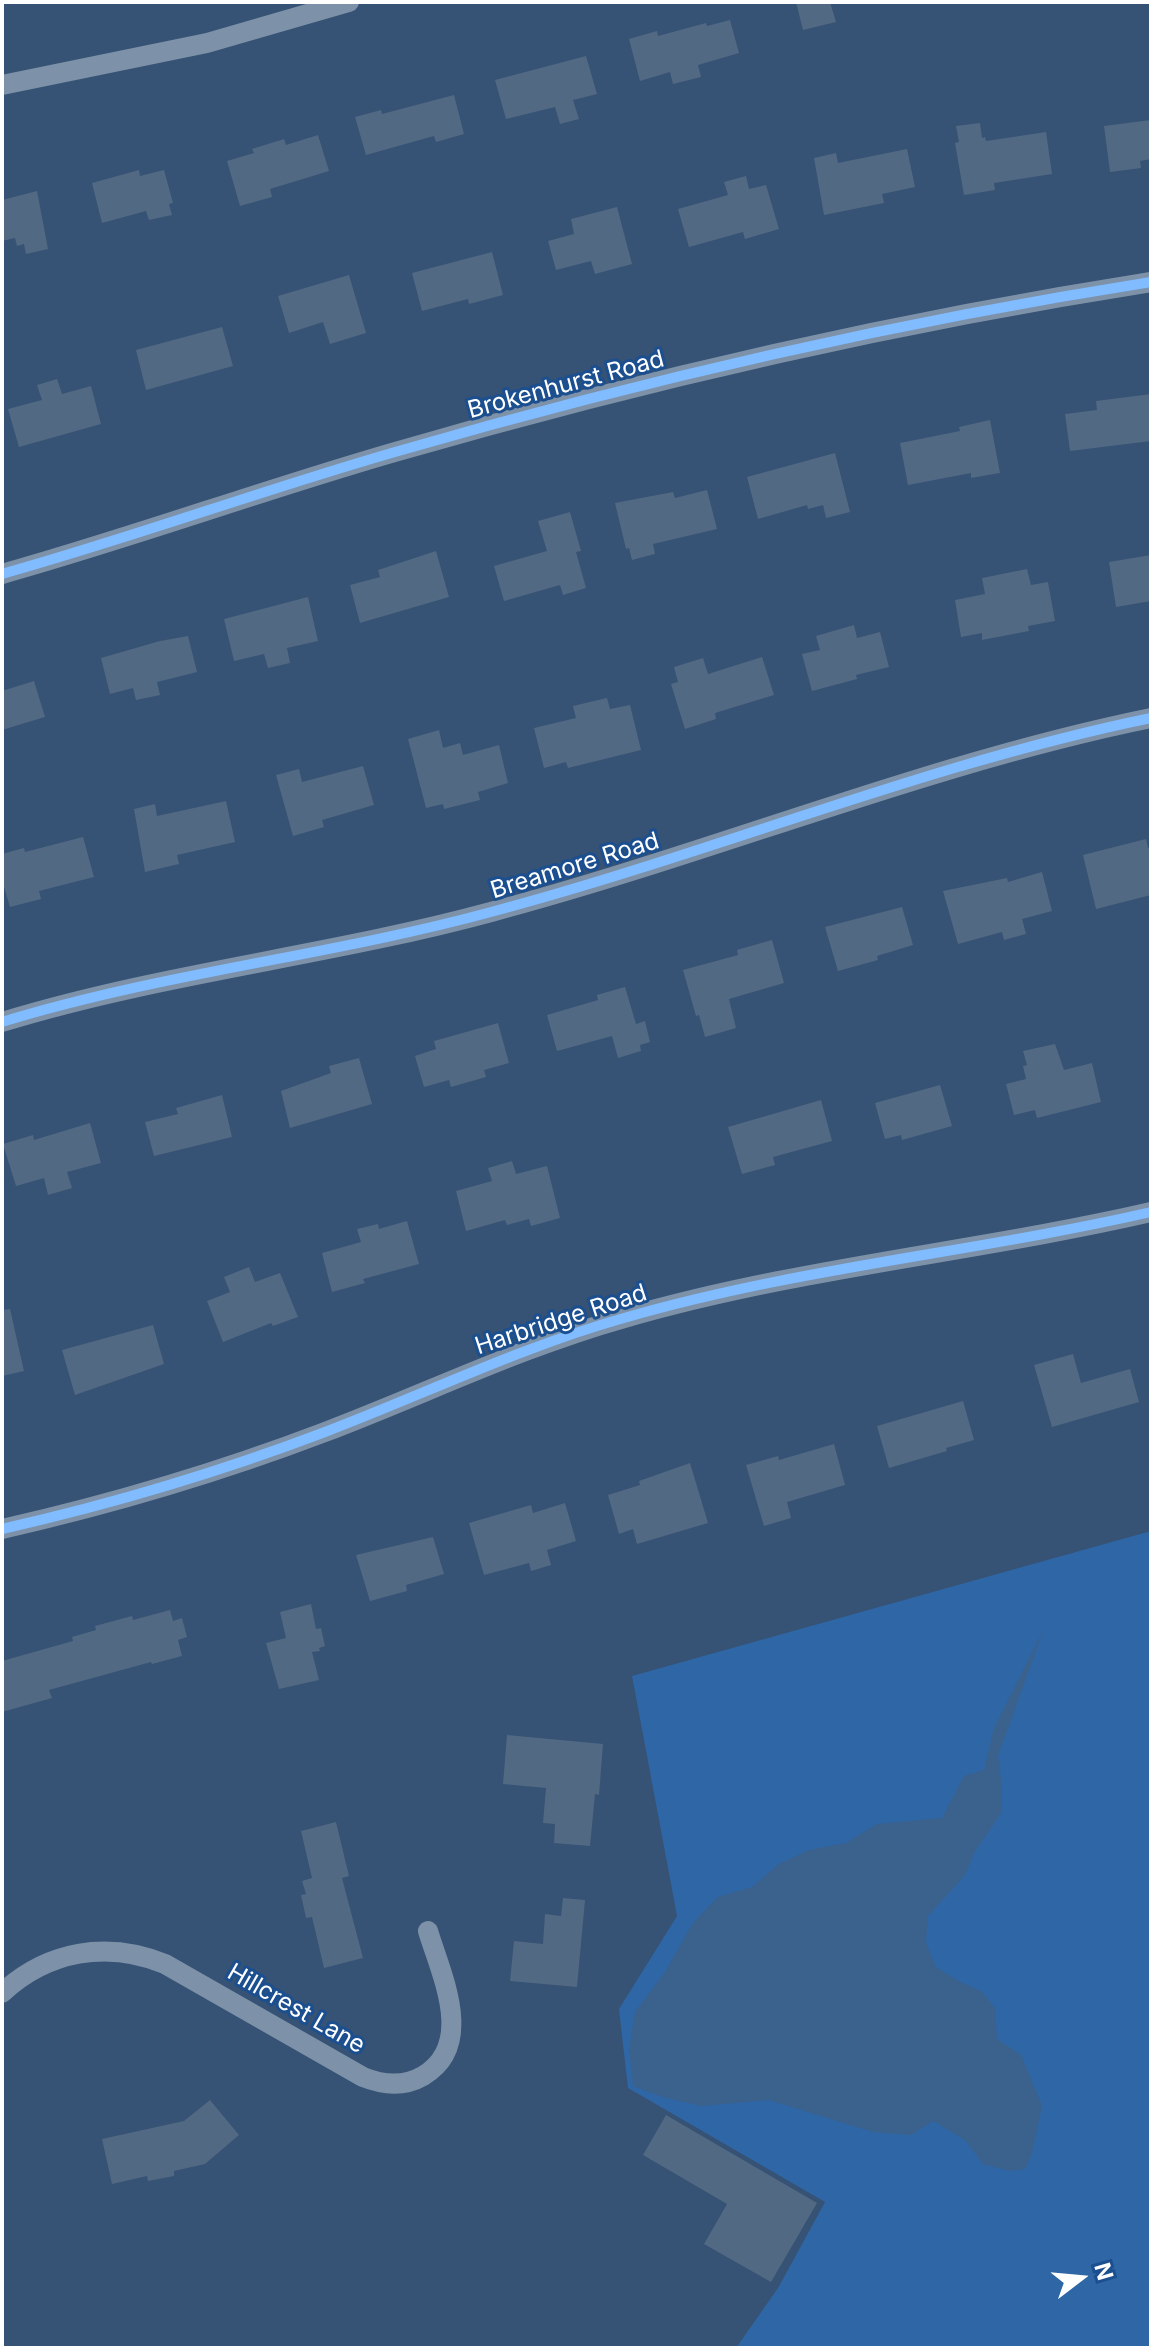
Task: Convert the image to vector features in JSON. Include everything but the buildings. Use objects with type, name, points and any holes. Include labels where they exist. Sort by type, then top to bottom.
[{"type":"street","points":[[2,85],[207,43],[349,2]]},
{"type":"street","name":"Brokenhurst Road","points":[[2,574],[394,452],[621,390],[934,320],[1151,282]]},
{"type":"street","name":"Breamore Road","points":[[2,1022],[131,989],[369,942],[491,912],[958,766],[1151,718]]},
{"type":"street","name":"Harbridge Road","points":[[2,1529],[128,1497],[228,1466],[340,1426],[538,1345],[684,1301],[1151,1212]]},
{"type":"street","name":"Hillcrest Lane","points":[[2,1993],[27,1972],[60,1957],[95,1951],[130,1953],[165,1964],[363,2077],[398,2084],[420,2078],[439,2063],[452,2032],[451,2008],[428,1931]]},
{"type":"shaded area","points":[[1151,1531],[1151,2348],[736,2348],[778,2288],[825,2202],[628,2088],[619,2009],[677,1916],[632,1676]]},
{"type":"shaded area","points":[[1043,1631],[998,1756],[1001,1813],[974,1853],[965,1875],[928,1916],[926,1943],[936,1967],[981,1991],[995,2008],[997,2039],[1021,2055],[1042,2106],[1032,2153],[1025,2169],[1010,2171],[983,2164],[965,2140],[933,2121],[911,2135],[873,2132],[769,2100],[701,2106],[633,2086],[629,2049],[635,2012],[665,1972],[693,1923],[718,1897],[752,1887],[779,1864],[809,1850],[846,1843],[877,1824],[942,1818],[964,1776],[984,1770],[994,1728]]},
{"type":"cycle path","points":[[2,574],[346,467],[676,377],[865,334],[1151,282]]},
{"type":"cycle path","points":[[2,1022],[123,990],[369,941],[491,912],[574,889],[984,759],[1151,718]]},
{"type":"cycle path","points":[[2,1529],[125,1498],[246,1461],[548,1343],[624,1318],[754,1286],[1151,1212]]}]
